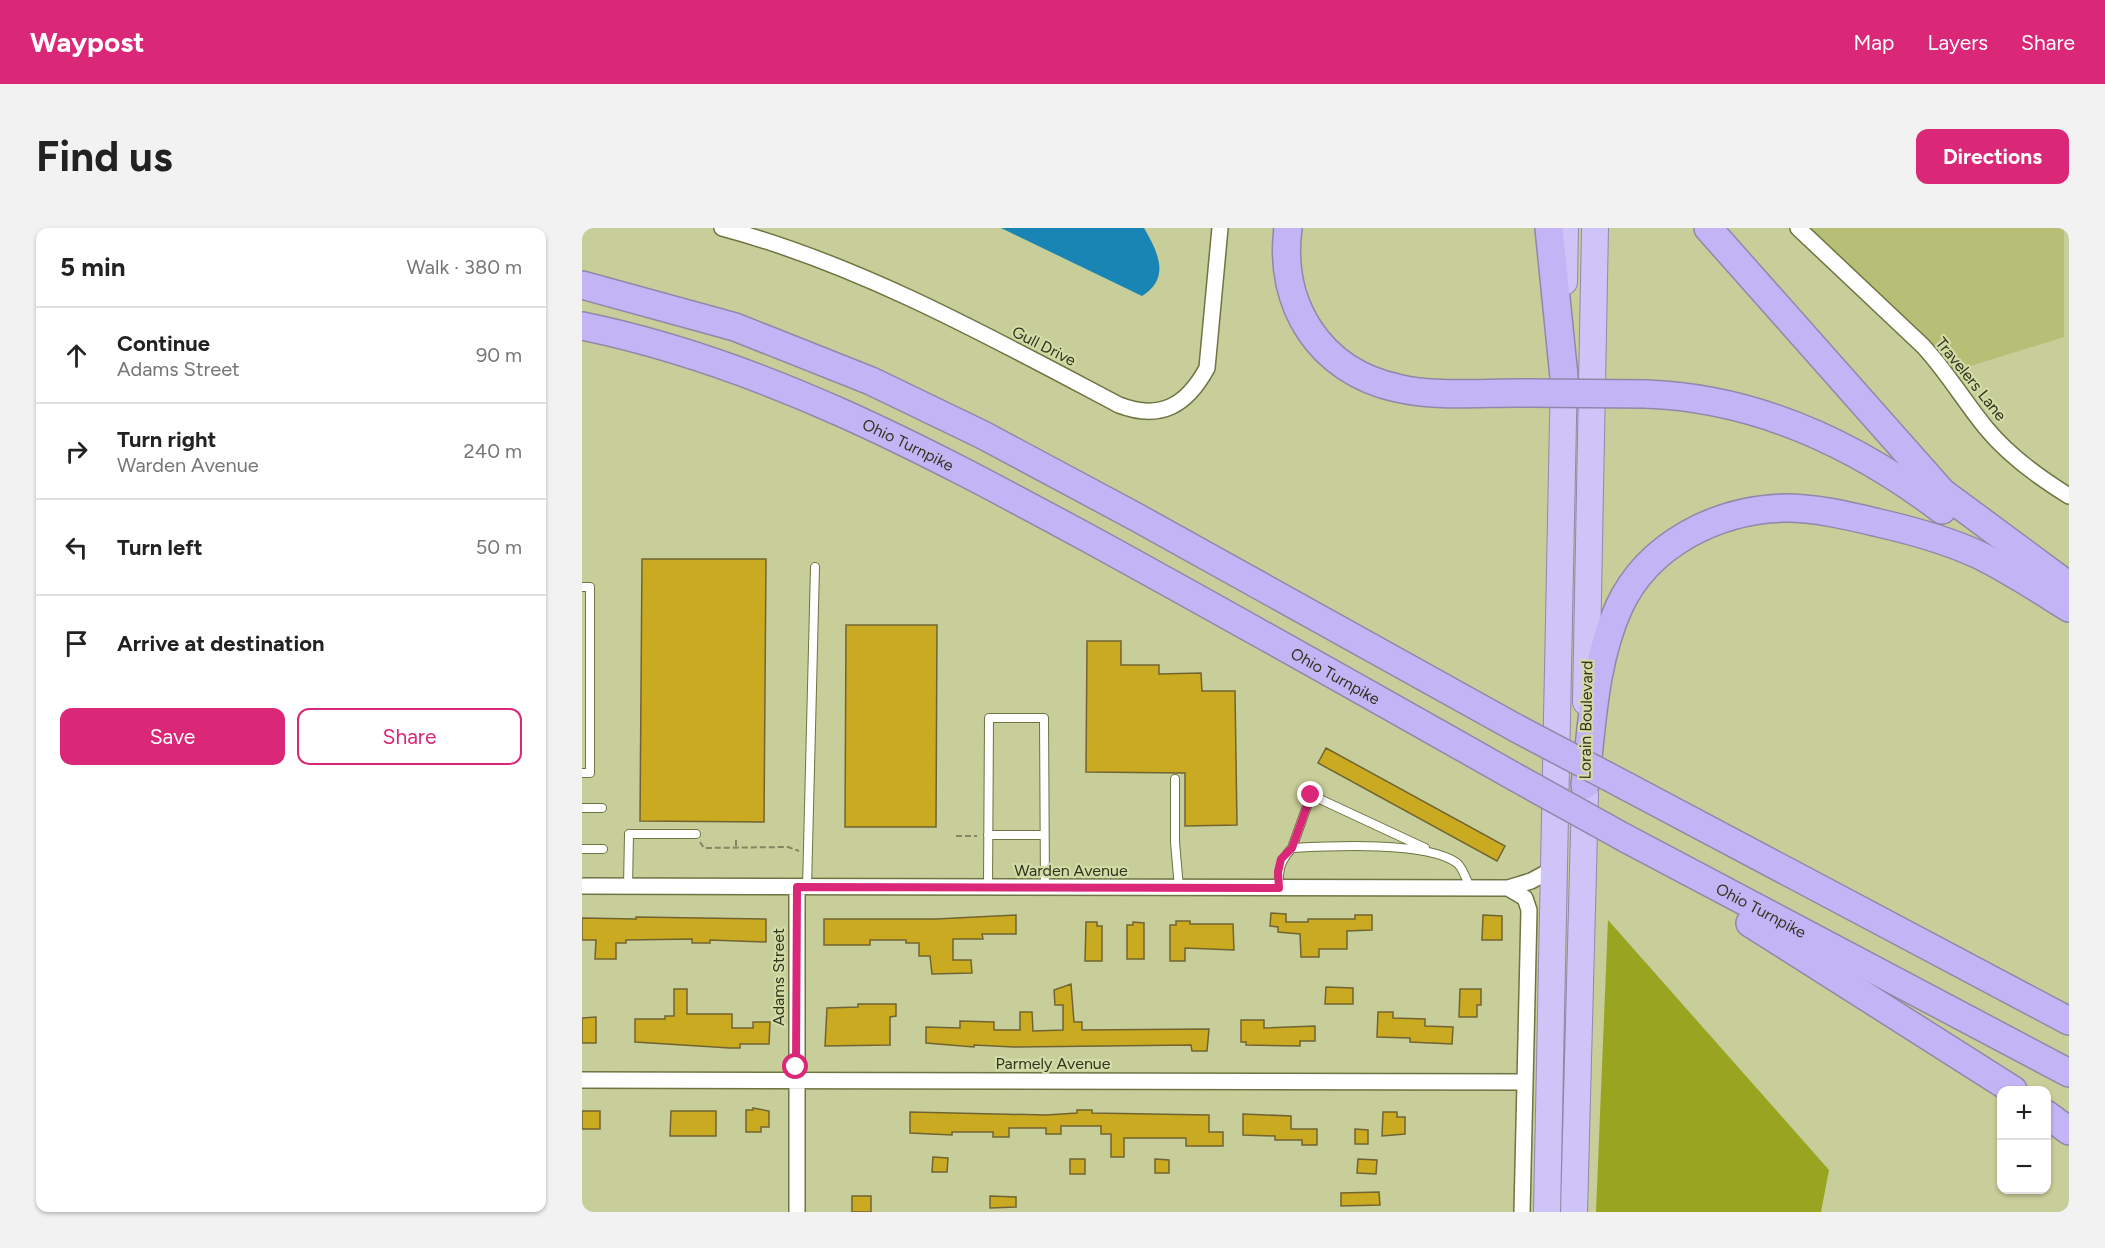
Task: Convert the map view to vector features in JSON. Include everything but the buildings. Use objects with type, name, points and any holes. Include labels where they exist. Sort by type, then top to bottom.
[{"type":"highway","points":[[1288,228],[1288,284],[1297,310],[1316,338],[1354,370],[1383,384],[1404,390],[1528,388],[1645,390],[1722,395],[1792,413],[1861,445],[1928,489],[1942,492]]},
{"type":"highway","points":[[1299,228],[1298,255],[1302,283],[1310,304],[1325,330],[1352,355],[1381,370],[1410,378],[1528,388]]},
{"type":"highway","points":[[1549,228],[1564,377]]},
{"type":"highway","name":"Lorain Boulevard","points":[[1546,1212],[1564,377],[1564,228]]},
{"type":"highway","name":"Lorain Boulevard","points":[[1574,1212],[1585,785],[1595,228]]},
{"type":"highway","points":[[1708,228],[1942,492],[2069,586]]},
{"type":"highway","points":[[582,285],[735,327],[871,381],[983,435],[1138,518],[1516,728],[2069,1022]]},
{"type":"highway","name":"Ohio Turnpike","points":[[582,326],[654,344],[729,367],[787,389],[893,436],[1221,611],[1625,838],[2069,1073]]},
{"type":"highway","points":[[1645,390],[1732,405],[1836,441],[1873,461],[1915,489],[2069,607]]},
{"type":"highway","points":[[1585,785],[1600,669],[1619,606],[1640,573],[1655,556],[1683,537],[1716,521],[1749,511],[1788,508],[1841,514],[1915,532],[1980,556],[2069,607]]},
{"type":"highway","points":[[1625,838],[1728,909],[2007,1086]]},
{"type":"highway","points":[[1873,917],[2069,1007]]},
{"type":"highway","points":[[2051,1118],[2069,1131]]},
{"type":"street","name":"Gull Drive","points":[[722,228],[792,249],[879,284],[1119,405],[1144,412],[1180,403],[1196,387],[1207,368],[1220,228]]},
{"type":"street","name":"Travelers Lane","points":[[1798,228],[1923,346],[1947,374],[1986,428],[2015,459],[2069,496]]},
{"type":"street","name":"Warden Avenue","points":[[582,886],[1508,888],[1531,882],[1555,868]]},
{"type":"street","name":"Adams Street","points":[[797,1212],[796,1080],[802,887]]},
{"type":"street","points":[[1508,888],[1525,898],[1529,910],[1522,1212]]},
{"type":"street","name":"Parmely Avenue","points":[[582,1080],[1525,1082]]},
{"type":"lane","points":[[802,887],[815,567]]},
{"type":"lane","points":[[582,587],[590,587],[590,773],[582,773]]},
{"type":"lane","points":[[988,888],[984,836],[989,718],[1044,718],[1045,888]]},
{"type":"lane","points":[[1175,779],[1175,842],[1179,888]]},
{"type":"lane","points":[[1279,888],[1278,872],[1281,859],[1292,848],[1311,795],[1459,864],[1470,888]]},
{"type":"lane","points":[[582,808],[602,808]]},
{"type":"lane","points":[[628,887],[628,834],[696,834]]},
{"type":"lane","points":[[984,836],[1044,836]]},
{"type":"lane","points":[[1292,848],[1430,850]]},
{"type":"lane","points":[[582,849],[603,849]]},
{"type":"path","points":[[956,836],[984,836]]},
{"type":"path","points":[[736,840],[736,848]]},
{"type":"path","points":[[704,848],[788,847],[798,851]]},
{"type":"green space","points":[[1809,228],[2064,228],[2064,337],[1954,371],[1944,356]]},
{"type":"green space","points":[[1608,920],[1829,1170],[1821,1212],[1596,1212]]},
{"type":"water","points":[[1001,228],[1144,228],[1157,255],[1159,273],[1157,281],[1142,296]]},
{"type":"route","points":[[796,1067],[797,887],[1279,888],[1278,872],[1281,859],[1292,848],[1311,795]]}]
